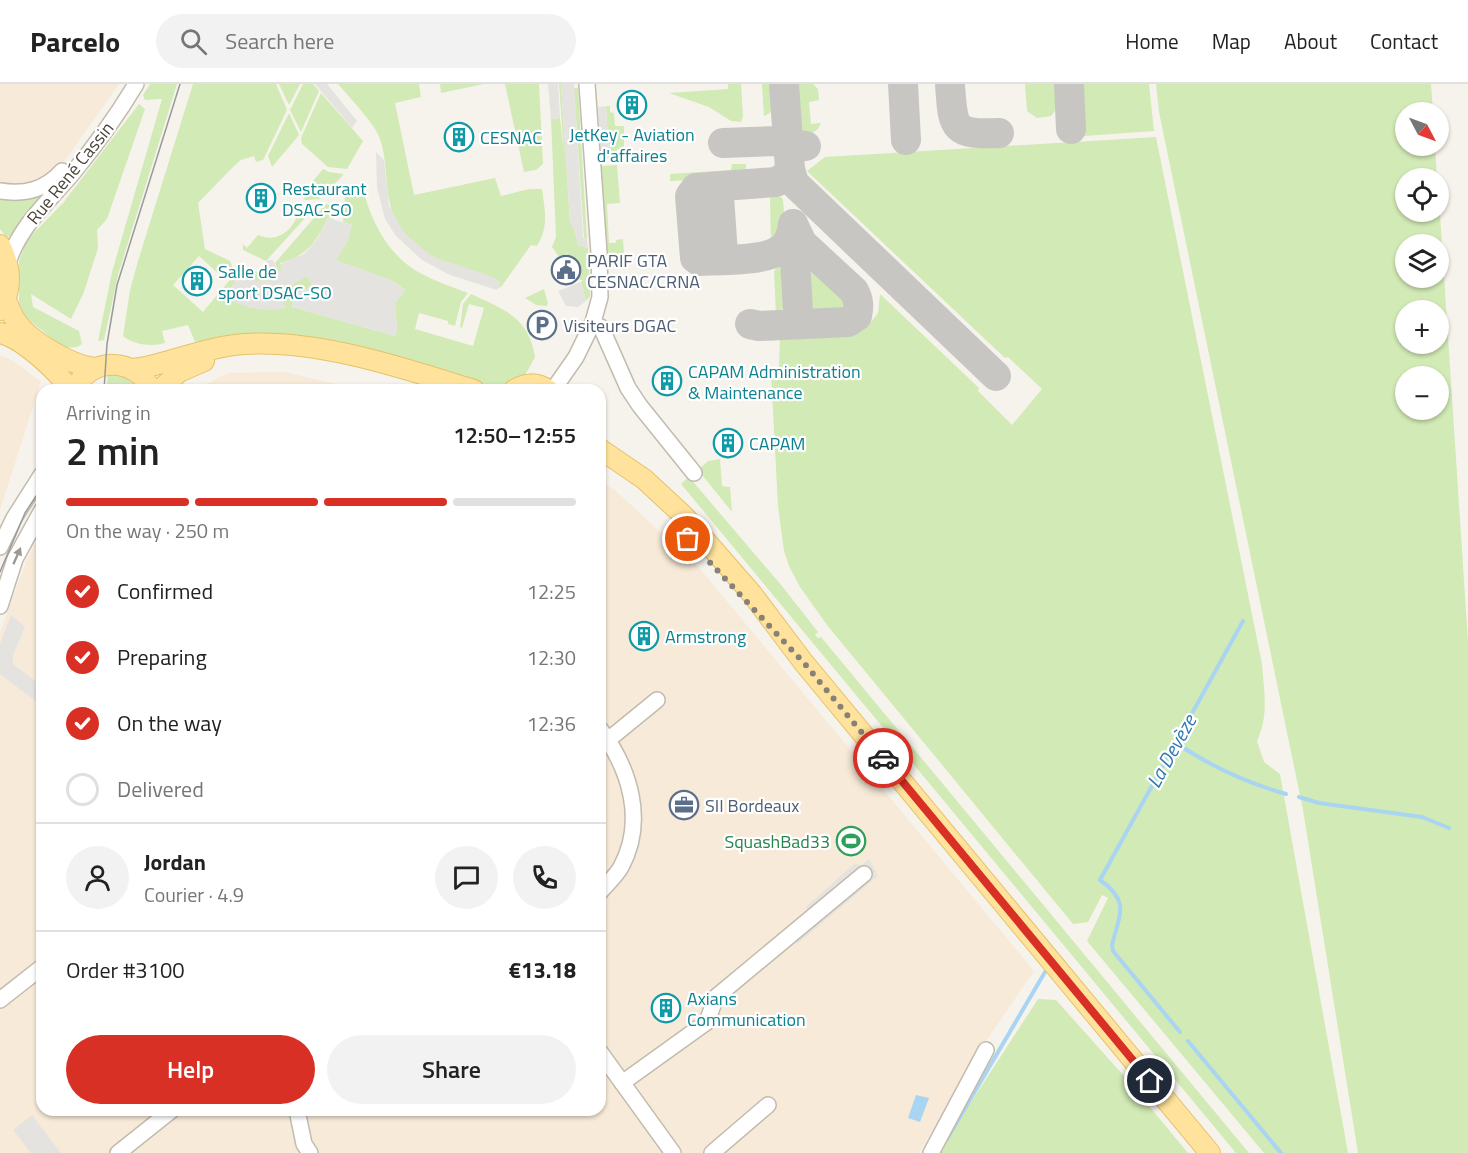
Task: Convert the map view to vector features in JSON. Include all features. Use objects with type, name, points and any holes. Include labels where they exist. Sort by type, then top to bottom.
[{"type":"main road","points":[[4,254],[10,275],[3,305],[16,323],[59,356],[84,367],[94,368]]},
{"type":"main road","points":[[0,333],[21,344],[59,374],[66,384]]},
{"type":"main road","points":[[132,369],[146,368],[218,348],[261,344],[286,345],[347,354],[453,384]]},
{"type":"main road","points":[[166,384],[179,372],[204,361],[261,352],[303,356],[409,384]]},
{"type":"main road","points":[[79,384],[94,368],[106,364],[119,364],[132,369],[142,376],[147,384]]},
{"type":"main road","points":[[606,453],[644,479],[684,516],[752,594],[804,663],[1210,1153]]},
{"type":"main road","points":[[606,469],[664,514],[804,663]]},
{"type":"street","points":[[0,191],[35,190],[52,182],[67,167],[130,84]]},
{"type":"street","name":"Rue René Cassin","points":[[4,254],[100,137],[124,105],[136,84]]},
{"type":"street","points":[[557,384],[576,357],[592,324],[600,297],[586,84]]},
{"type":"street","points":[[592,324],[601,327],[628,388],[640,406],[694,473]]},
{"type":"street","points":[[0,547],[36,483]]},
{"type":"street","points":[[0,606],[15,559],[36,521]]},
{"type":"street","points":[[606,733],[657,700]]},
{"type":"street","points":[[606,737],[624,770],[635,819],[632,844],[620,869],[606,885]]},
{"type":"street","points":[[622,1083],[707,1022],[716,997],[864,874]]},
{"type":"street","points":[[0,1000],[36,972]]},
{"type":"street","points":[[931,1153],[986,1050]]},
{"type":"street","points":[[606,1060],[673,1153]]},
{"type":"street","points":[[712,1153],[768,1105]]},
{"type":"street","points":[[118,1153],[164,1116]]},
{"type":"street","points":[[298,1116],[304,1144],[310,1153]]},
{"type":"shaded area","points":[[0,84],[119,84],[66,159],[50,177],[36,185],[0,185]]},
{"type":"shaded area","points":[[315,84],[327,84],[357,121],[352,128]]},
{"type":"shaded area","points":[[548,84],[558,84],[560,118],[551,119]]},
{"type":"shaded area","points":[[561,84],[574,84],[583,237],[587,240],[588,248],[578,245],[570,222]]},
{"type":"shaded area","points":[[606,106],[609,153],[601,154],[598,107]]},
{"type":"shaded area","points":[[376,152],[384,160],[389,206],[405,234],[433,257],[493,277],[501,282],[497,290],[450,275],[422,260],[396,236],[385,219],[377,188]]},
{"type":"shaded area","points":[[328,218],[352,225],[348,241],[336,260],[393,281],[405,290],[395,303],[397,328],[395,336],[292,307],[293,300],[300,292],[313,286],[307,276],[279,293],[286,308],[270,310],[250,308],[226,299],[238,274],[249,280],[268,281],[260,273],[268,260],[273,260],[278,271],[281,271],[280,264],[304,254],[318,238]]},
{"type":"shaded area","points":[[581,282],[586,301],[578,307],[566,306],[558,291]]},
{"type":"shaded area","name":"Visiteurs DGAC","points":[[534,315],[555,323],[550,335],[529,327]]},
{"type":"shaded area","points":[[0,355],[14,361],[41,382],[36,384],[36,398],[0,510]]},
{"type":"shaded area","points":[[285,372],[336,384],[207,384],[228,373]]},
{"type":"shaded area","points":[[606,485],[616,491],[701,570],[1034,971],[982,1047],[919,1153],[0,1153],[0,632],[26,562],[36,542],[36,1116],[606,1116]]},
{"type":"shaded area","points":[[11,615],[25,627],[13,655],[13,664],[36,681],[36,701],[0,674],[0,644]]},
{"type":"shaded area","points":[[869,859],[878,876],[797,944],[793,939],[810,918],[806,907],[854,864],[862,865]]},
{"type":"shaded area","points":[[32,1115],[61,1153],[31,1153],[13,1130]]},
{"type":"green space","points":[[150,84],[177,84],[118,275],[104,340],[98,341],[112,272],[162,99],[145,100],[143,95]]},
{"type":"green space","points":[[193,84],[276,84],[287,110],[263,160],[256,162],[254,156],[241,160],[198,203],[205,249],[230,261],[232,266],[222,277],[199,256],[173,285],[203,312],[239,269],[252,270],[269,281],[307,276],[313,286],[299,294],[292,307],[395,336],[397,328],[395,303],[405,290],[393,281],[335,260],[352,225],[343,222],[345,196],[353,186],[363,189],[376,226],[390,248],[399,257],[420,273],[468,293],[461,302],[455,326],[448,324],[448,321],[419,313],[415,329],[473,346],[484,308],[469,304],[462,328],[460,327],[463,304],[471,294],[504,310],[521,323],[532,343],[535,357],[522,379],[515,384],[477,384],[343,347],[246,336],[195,342],[188,325],[162,331],[165,343],[149,345],[138,343],[123,336],[130,290]]},
{"type":"green space","points":[[279,84],[300,84],[289,105]]},
{"type":"green space","points":[[303,84],[313,84],[319,91],[301,132],[290,110]]},
{"type":"green space","points":[[338,84],[419,84],[421,97],[395,103],[414,195],[495,178],[501,196],[529,189],[542,189],[545,219],[541,239],[537,246],[531,245],[501,287],[497,288],[437,259],[406,235],[398,224],[389,201],[380,139],[368,119]]},
{"type":"green space","points":[[440,84],[484,84],[441,93]]},
{"type":"green space","points":[[505,84],[539,84],[543,164],[536,170],[524,172]]},
{"type":"green space","points":[[559,84],[561,84],[570,222],[578,245],[588,248],[590,296],[586,301],[581,282],[583,280],[580,280],[567,253],[559,257],[552,247],[556,237],[551,119],[560,118],[564,154]]},
{"type":"green space","points":[[728,84],[741,84],[743,117],[741,122],[731,121],[709,107],[669,93],[728,89]]},
{"type":"green space","points":[[762,84],[776,84],[777,99],[774,110],[764,116]]},
{"type":"green space","points":[[799,84],[813,84],[818,89],[819,100],[809,102],[811,124],[821,123],[818,129],[811,134],[802,132],[796,126],[794,92]]},
{"type":"green space","points":[[1025,84],[1055,84],[1058,107],[1051,116],[1037,118],[1027,111]]},
{"type":"green space","points":[[1081,84],[1149,84],[1154,131],[1084,136]]},
{"type":"green space","points":[[1156,84],[1431,84],[1432,102],[1395,102],[1395,156],[1436,156],[1436,168],[1395,168],[1395,222],[1441,222],[1441,234],[1395,234],[1395,288],[1445,288],[1446,300],[1395,300],[1395,354],[1449,354],[1449,352],[1468,642],[1468,1153],[1358,1153],[1303,810],[1159,112]]},
{"type":"green space","points":[[574,88],[578,88],[587,240],[584,237]]},
{"type":"green space","points":[[321,93],[363,141],[347,169],[328,167],[302,144],[301,138]]},
{"type":"green space","points":[[139,104],[145,109],[107,219],[97,230],[98,248],[84,292],[71,319],[31,294],[33,307],[79,331],[82,344],[77,347],[64,348],[29,320],[23,312],[19,303],[19,261],[27,240],[63,203]]},
{"type":"green space","points":[[606,106],[610,106],[610,112],[614,113],[615,126],[624,126],[624,149],[617,149],[617,157],[602,158],[602,154],[609,153]]},
{"type":"green space","points":[[289,113],[299,135],[272,167],[268,156]]},
{"type":"green space","points":[[1156,137],[1262,664],[1264,713],[1257,741],[1264,762],[1280,774],[1348,1153],[1264,1153],[1087,941],[1108,898],[1102,895],[1088,922],[1073,924],[827,625],[800,587],[784,551],[778,506],[771,373],[779,368],[780,335],[867,327],[878,313],[880,294],[979,388],[978,391],[1012,425],[1042,389],[1008,357],[1005,358],[807,171],[825,157]]},
{"type":"green space","points":[[732,164],[746,164],[746,177],[670,181],[670,174],[731,170]]},
{"type":"green space","points":[[617,165],[620,203],[607,204],[609,243],[616,243],[616,240],[623,239],[624,254],[607,257],[601,166]]},
{"type":"green space","points":[[323,169],[344,174],[329,190],[322,184],[314,193],[321,199],[305,200],[302,194]]},
{"type":"green space","points":[[51,187],[12,236],[6,237],[0,229],[0,195]]},
{"type":"green space","points":[[776,196],[783,200],[785,228],[773,244],[771,243],[770,198]]},
{"type":"green space","points":[[326,204],[338,207],[334,219],[328,218],[310,247],[297,257],[280,263],[282,271],[278,271],[275,263]]},
{"type":"green space","points":[[301,205],[317,205],[266,261],[243,250],[243,244],[247,248],[258,235],[274,237],[287,231],[296,220]]},
{"type":"green space","points":[[780,265],[787,270],[788,294],[784,306],[776,315],[774,271]]},
{"type":"green space","points":[[808,267],[818,269],[851,298],[853,304],[851,311],[844,316],[812,316],[806,308],[805,270]]},
{"type":"green space","points":[[544,289],[548,304],[546,306],[536,305],[525,298]]},
{"type":"green space","points":[[108,373],[129,376],[137,384],[107,384]]},
{"type":"green space","points":[[720,459],[722,486],[730,487],[732,512],[698,470],[708,461]]},
{"type":"green space","points":[[689,477],[782,586],[818,632],[815,635],[818,638],[821,637],[1249,1153],[1236,1153],[681,484]]},
{"type":"green space","points":[[1038,999],[1056,1000],[1124,1076],[1188,1153],[938,1153]]},
{"type":"water","points":[[916,1095],[929,1098],[920,1122],[908,1118]]},
{"type":"waterway","name":"La Devèze","points":[[1180,1032],[1113,951],[1112,945],[1120,916],[1119,901],[1116,895],[1100,880],[1243,621]]},
{"type":"waterway","points":[[1176,743],[1229,773],[1286,794]]},
{"type":"waterway","points":[[1299,797],[1319,803],[1422,817],[1449,828]]},
{"type":"waterway","name":"La Devèze","points":[[947,1139],[1045,972]]},
{"type":"waterway","points":[[1188,1041],[1281,1153]]},
{"type":"taxiway","points":[[784,84],[790,169],[794,183],[996,376]]},
{"type":"taxiway","points":[[903,84],[906,140]]},
{"type":"taxiway","points":[[950,84],[952,110],[958,126],[972,132],[999,133]]},
{"type":"taxiway","points":[[1069,84],[1071,129]]},
{"type":"taxiway","points":[[723,143],[774,141],[806,146]]},
{"type":"taxiway","points":[[790,169],[788,175],[776,182],[696,188],[690,196],[695,258],[699,261],[728,260],[771,254],[787,243],[793,224]]},
{"type":"taxiway","points":[[726,186],[721,189],[719,196],[723,254],[728,259]]},
{"type":"taxiway","points":[[750,324],[759,326],[848,322],[857,316],[858,303],[854,291],[802,243],[793,224]]},
{"type":"taxiway","points":[[793,225],[798,311],[801,319],[809,324]]},
{"type":"tram line","points":[[104,384],[107,344],[117,285],[180,84]]},
{"type":"tram line","points":[[0,572],[25,513],[36,496]]},
{"type":"way so far","points":[[688,539],[804,663],[883,758]]},
{"type":"place","name":"JetKey - Aviation d'affaires","points":[[632,105]]},
{"type":"place","name":"CESNAC","points":[[459,137]]},
{"type":"place","name":"Restaurant DSAC-SO","points":[[261,198]]},
{"type":"place","name":"PARIF GTA CESNAC/CRNA","points":[[566,270]]},
{"type":"place","name":"Salle de sport DSAC-SO","points":[[197,281]]},
{"type":"place","name":"Visiteurs DGAC","points":[[542,325]]},
{"type":"place","name":"CAPAM Administration & Maintenance","points":[[667,381]]},
{"type":"place","name":"CAPAM","points":[[728,443]]},
{"type":"place","name":"Armstrong","points":[[644,636]]},
{"type":"place","name":"SII Bordeaux","points":[[684,805]]},
{"type":"place","name":"SquashBad33","points":[[851,841]]},
{"type":"place","name":"Axians Communication","points":[[666,1008]]},
{"type":"route","points":[[883,758],[1150,1081]]}]
